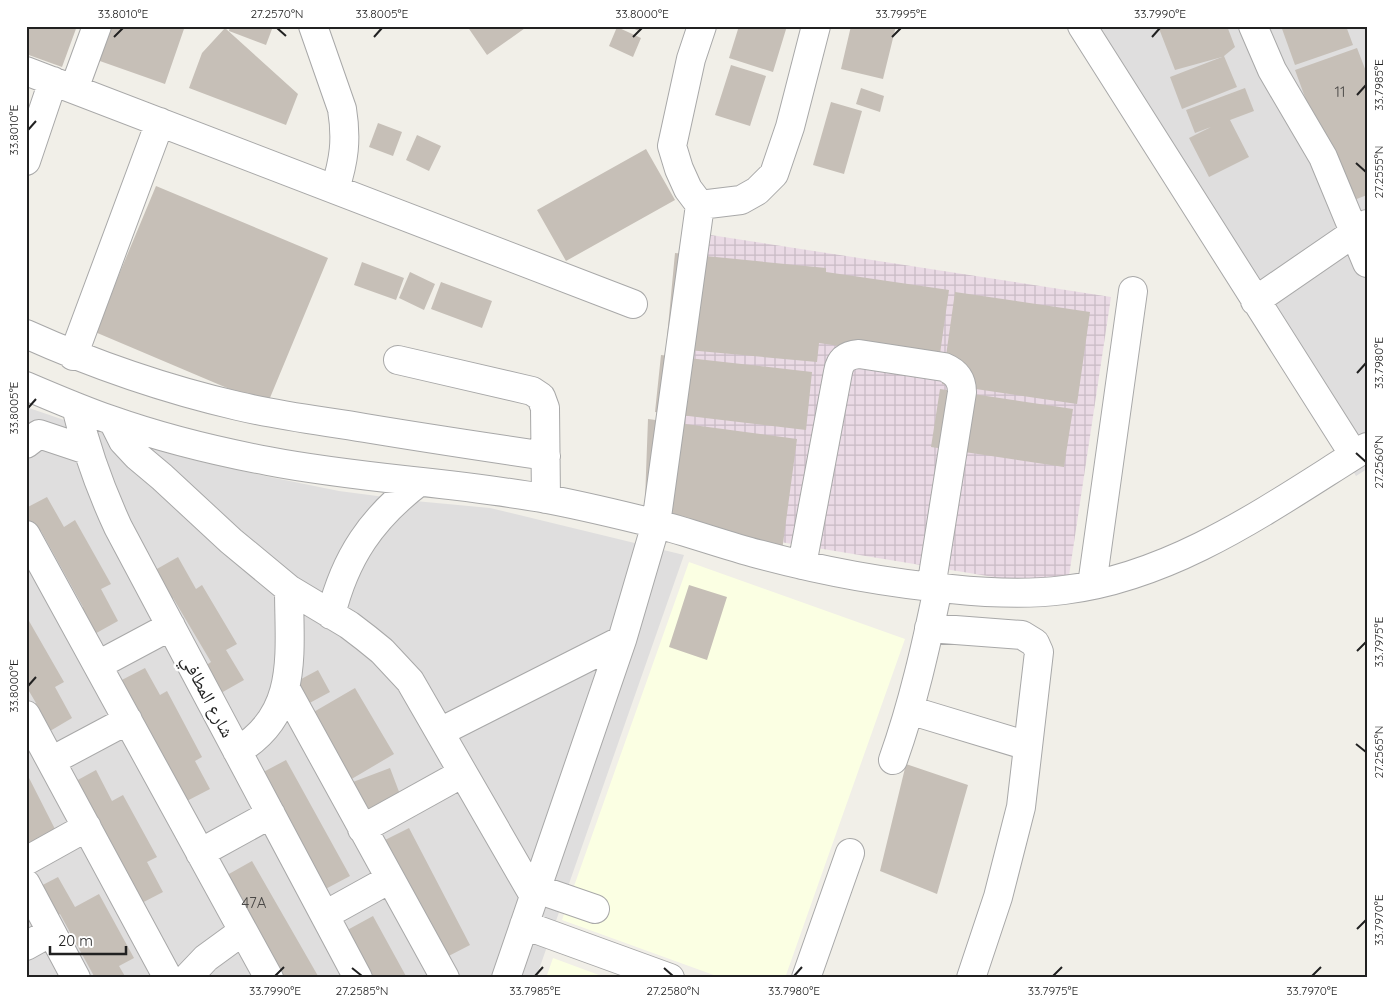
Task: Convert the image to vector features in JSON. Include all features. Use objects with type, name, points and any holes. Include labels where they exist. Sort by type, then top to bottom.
[{"type":"street","points":[[26,161],[63,85],[97,26]]},
{"type":"street","points":[[313,26],[342,109],[344,123],[345,151],[334,189]]},
{"type":"street","points":[[506,978],[622,640],[656,524],[700,206],[688,189],[672,146],[691,59],[702,26]]},
{"type":"street","points":[[700,206],[741,200],[757,191],[774,174],[790,126],[816,26]]},
{"type":"street","points":[[26,386],[113,421],[197,445],[308,468],[546,499],[656,524],[754,553],[844,574],[934,588],[1012,594],[1066,590],[1158,567],[1192,552],[1225,534],[1360,451],[1256,301],[1082,26]]},
{"type":"street","points":[[1253,26],[1272,70],[1323,158],[1360,228],[1367,263]]},
{"type":"street","points":[[26,71],[633,304]]},
{"type":"street","points":[[73,356],[160,122]]},
{"type":"street","points":[[1256,301],[1360,228]]},
{"type":"street","points":[[1092,585],[1133,291]]},
{"type":"street","points":[[26,334],[73,356],[155,384],[239,406],[325,422],[546,456]]},
{"type":"street","points":[[802,565],[838,372],[842,361],[852,354],[859,354],[944,367],[956,373],[962,385],[962,392],[930,628],[909,710],[893,760]]},
{"type":"street","points":[[398,360],[537,393],[544,402],[546,499]]},
{"type":"street","name":"شارع المطافي","points":[[76,407],[87,450],[118,527],[358,978]]},
{"type":"street","points":[[113,421],[123,441],[136,456],[263,568],[289,589],[366,638],[396,666],[410,682],[535,893],[594,909]]},
{"type":"street","points":[[31,436],[87,450]]},
{"type":"street","points":[[331,614],[342,576],[362,540],[387,508],[418,482]]},
{"type":"street","points":[[29,546],[98,665],[269,978]]},
{"type":"street","points":[[238,751],[260,736],[268,726],[276,715],[286,689],[289,649],[289,589]]},
{"type":"street","points":[[98,665],[171,626]]},
{"type":"street","points":[[930,628],[1022,635],[1035,643],[1038,648],[1039,658],[1021,807],[998,897],[971,978]]},
{"type":"street","points":[[440,732],[622,640]]},
{"type":"street","points":[[286,689],[444,978]]},
{"type":"street","points":[[909,710],[1028,746]]},
{"type":"street","points":[[26,715],[168,978]]},
{"type":"street","points":[[51,761],[128,720]]},
{"type":"street","points":[[362,829],[463,773]]},
{"type":"street","points":[[200,853],[271,814]]},
{"type":"street","points":[[26,861],[87,827]]},
{"type":"street","points":[[806,978],[850,853]]},
{"type":"street","points":[[325,915],[390,879]]},
{"type":"street","points":[[26,884],[76,978]]},
{"type":"street","points":[[524,925],[670,978]]},
{"type":"street","points":[[188,978],[212,953],[243,931]]},
{"type":"street","points":[[26,946],[52,932]]},
{"type":"shaded area","points":[[1091,26],[1367,26],[1367,469],[1356,476]]},
{"type":"shaded area","points":[[704,234],[1111,297],[1067,589],[670,524]]},
{"type":"shaded area","points":[[26,407],[117,438],[190,459],[265,476],[339,491],[490,508],[684,555],[536,978],[26,978]]},
{"type":"shaded area","points":[[689,562],[905,639],[785,978],[722,978],[562,920]]},
{"type":"shaded area","points":[[553,958],[607,978],[546,978]]},
{"type":"building","points":[[26,26],[77,26],[62,67],[26,54]]},
{"type":"building","points":[[109,26],[185,26],[165,84],[97,60]]},
{"type":"building","points":[[230,26],[271,26],[272,29],[266,45],[229,31]]},
{"type":"building","points":[[467,26],[528,26],[487,55]]},
{"type":"building","points":[[628,26],[641,26],[639,31]]},
{"type":"building","points":[[739,26],[787,26],[773,72],[729,58]]},
{"type":"building","points":[[851,26],[896,26],[883,79],[841,69]]},
{"type":"building","points":[[1158,26],[1227,26],[1235,47],[1224,56],[1237,87],[1182,109],[1170,77],[1222,57],[1175,70]]},
{"type":"building","points":[[1281,26],[1346,26],[1353,45],[1295,65]]},
{"type":"building","points":[[617,27],[641,38],[633,57],[609,46]]},
{"type":"building","points":[[225,28],[298,94],[286,125],[189,88],[202,53]]},
{"type":"building","points":[[1357,48],[1367,74],[1367,195],[1336,207],[1317,130],[1295,70]]},
{"type":"building","points":[[731,65],[766,76],[750,126],[715,115]]},
{"type":"building","points":[[861,88],[884,96],[880,112],[856,104]]},
{"type":"building","points":[[1245,88],[1254,111],[1230,120],[1249,157],[1209,177],[1189,138],[1211,127],[1195,133],[1186,110]]},
{"type":"building","points":[[831,102],[862,111],[844,174],[813,165]]},
{"type":"building","points":[[378,123],[402,132],[393,156],[369,147]]},
{"type":"building","points":[[417,135],[441,146],[429,171],[406,160]]},
{"type":"building","points":[[646,149],[675,200],[566,261],[537,210]]},
{"type":"building","points":[[156,186],[328,258],[267,405],[95,332]]},
{"type":"building","points":[[675,253],[826,268],[826,272],[949,290],[939,361],[819,343],[817,362],[666,348]]},
{"type":"building","points":[[362,262],[404,278],[396,300],[354,285]]},
{"type":"building","points":[[410,272],[435,284],[424,310],[399,298]]},
{"type":"building","points":[[441,282],[492,301],[482,328],[431,309]]},
{"type":"building","points":[[955,292],[1090,312],[1077,404],[942,384]]},
{"type":"building","points":[[661,355],[812,372],[806,430],[655,412]]},
{"type":"building","points":[[940,389],[1073,409],[1064,467],[931,447]]},
{"type":"building","points":[[648,419],[797,439],[782,551],[644,527]]},
{"type":"building","points":[[47,497],[64,527],[75,520],[111,584],[101,589],[118,621],[91,636],[77,611],[83,607],[41,531],[32,535],[26,524],[26,508]]},
{"type":"building","points":[[178,557],[196,589],[202,585],[237,644],[226,650],[244,680],[221,693],[205,666],[211,662],[173,598],[165,603],[148,574]]},
{"type":"building","points":[[689,585],[727,597],[707,660],[669,647]]},
{"type":"building","points":[[29,621],[64,682],[55,687],[72,718],[45,734],[30,706],[36,703],[26,686],[26,622]]},
{"type":"building","points":[[145,668],[160,695],[167,691],[202,757],[195,761],[210,789],[181,804],[116,683]]},
{"type":"building","points":[[318,670],[330,692],[291,713],[279,691]]},
{"type":"building","points":[[355,688],[394,754],[333,790],[293,724]]},
{"type":"building","points":[[286,760],[350,876],[318,893],[254,777]]},
{"type":"building","points":[[906,764],[968,785],[937,894],[880,871]]},
{"type":"building","points":[[390,768],[401,797],[348,817],[337,788]]},
{"type":"building","points":[[96,770],[112,801],[123,795],[157,857],[147,862],[163,892],[136,906],[120,876],[127,872],[94,811],[81,818],[65,787]]},
{"type":"building","points":[[26,772],[57,833],[26,848]]},
{"type":"building","points":[[409,828],[470,945],[439,961],[377,844]]},
{"type":"building","points":[[252,861],[318,976],[315,978],[278,978],[220,879]]},
{"type":"building","points":[[58,877],[75,907],[99,894],[134,958],[119,966],[126,978],[95,978],[60,914],[51,919],[35,889]]},
{"type":"building","points":[[373,916],[407,978],[364,978],[340,934]]}]
